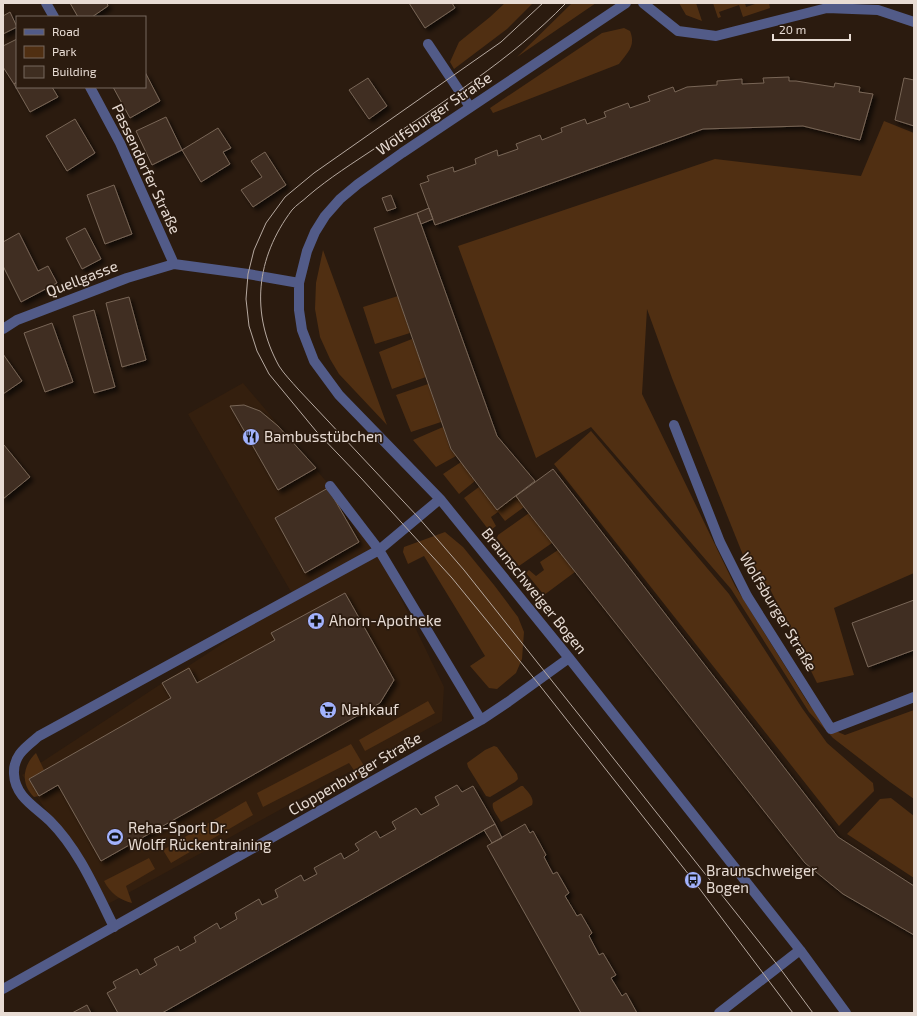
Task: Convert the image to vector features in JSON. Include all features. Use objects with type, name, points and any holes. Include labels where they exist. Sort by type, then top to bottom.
[{"type":"street","points":[[46,3],[53,16]]},
{"type":"street","name":"Wolfsburger Straße","points":[[299,284],[306,251],[315,232],[325,216],[340,199],[396,157],[626,3]]},
{"type":"street","points":[[643,3],[678,31],[716,36],[827,6],[878,10],[914,22]]},
{"type":"street","points":[[428,44],[470,107]]},
{"type":"street","name":"Passendorfer Straße","points":[[91,88],[120,143],[174,264]]},
{"type":"street","points":[[174,264],[255,275],[299,284]]},
{"type":"street","name":"Quellgasse","points":[[3,329],[17,320],[127,278],[174,264]]},
{"type":"street","name":"Braunschweiger Bogen","points":[[299,284],[299,310],[302,330],[314,361],[339,395],[440,499],[569,658],[800,950],[846,1013]]},
{"type":"street","name":"Wolfsburger Straße","points":[[674,425],[720,542],[747,596],[831,729],[914,697]]},
{"type":"street","points":[[330,486],[379,550],[481,720]]},
{"type":"street","points":[[114,927],[83,866],[65,838],[50,821],[32,806],[18,791],[14,774],[18,755],[39,736],[379,550],[440,499]]},
{"type":"street","name":"Cloppenburger Straße","points":[[3,989],[481,720],[569,658]]},
{"type":"street","points":[[719,1013],[800,950]]},
{"type":"shaded area","points":[[243,383],[330,486],[376,547],[444,687],[442,721],[108,904],[98,886],[22,775],[294,597],[188,414]]},
{"type":"green space","points":[[505,3],[533,3],[507,29],[454,69],[450,62],[459,42]]},
{"type":"green space","points":[[572,3],[596,3],[517,57]]},
{"type":"green space","points":[[679,3],[696,3],[702,21],[686,15]]},
{"type":"green space","points":[[713,3],[745,3],[746,7],[758,3],[769,3],[770,8],[743,17],[739,5],[719,12],[721,17],[718,18]]},
{"type":"green space","points":[[624,28],[630,31],[632,36],[632,45],[619,64],[493,113],[490,108],[602,33]]},
{"type":"green space","points":[[884,121],[914,133],[914,573],[834,608],[854,675],[817,683],[770,589],[743,555],[672,378],[647,309],[642,394],[735,586],[808,703],[831,729],[845,735],[914,710],[914,799],[833,738],[809,712],[731,589],[591,427],[536,458],[458,246],[715,159],[861,176]]},
{"type":"green space","points":[[323,250],[387,425],[339,374],[320,337],[315,309],[316,283]]},
{"type":"green space","points":[[398,296],[410,333],[375,344],[363,307]]},
{"type":"green space","points":[[412,339],[426,377],[392,389],[379,352]]},
{"type":"green space","points":[[428,384],[441,422],[411,432],[396,395]]},
{"type":"green space","points":[[443,427],[450,449],[456,456],[436,467],[413,440]]},
{"type":"green space","points":[[591,431],[729,594],[802,708],[827,743],[873,783],[874,791],[839,826],[554,464]]},
{"type":"green space","points":[[461,462],[475,481],[459,494],[443,474]]},
{"type":"green space","points":[[479,487],[497,510],[516,496],[524,507],[505,521],[498,512],[491,517],[496,526],[491,530],[488,529],[464,498]]},
{"type":"green space","points":[[529,513],[552,543],[519,566],[497,538],[498,535]]},
{"type":"green space","points":[[445,532],[463,547],[494,585],[518,617],[524,632],[522,659],[516,673],[497,689],[489,688],[470,666],[485,656],[424,556],[408,564],[403,552],[404,547]]},
{"type":"green space","points":[[558,550],[575,572],[544,595],[526,573],[529,570],[536,576],[544,570],[540,562]]},
{"type":"green space","points":[[428,701],[435,713],[365,751],[359,740]]},
{"type":"green space","points":[[351,744],[367,771],[358,776],[349,763],[263,807],[257,793]]},
{"type":"green space","points":[[494,746],[497,747],[517,774],[518,779],[490,797],[486,796],[467,763],[485,750]]},
{"type":"green space","points":[[36,753],[44,770],[29,779],[39,796],[34,797],[27,786],[25,775],[28,763]]},
{"type":"green space","points":[[523,786],[530,795],[533,802],[532,805],[501,822],[494,810],[493,803]]},
{"type":"green space","points":[[891,798],[914,816],[914,878],[847,834],[880,799]]},
{"type":"green space","points":[[246,801],[253,815],[171,863],[163,850]]},
{"type":"green space","points":[[149,858],[155,869],[126,886],[132,903],[123,900],[106,885],[104,881]]},
{"type":"building","points":[[70,3],[107,3],[108,6],[93,16],[77,16]]},
{"type":"building","points":[[409,3],[452,3],[455,8],[425,28]]},
{"type":"building","points":[[10,12],[16,28],[3,34],[3,16]]},
{"type":"building","points":[[16,40],[16,83],[14,84],[3,67],[3,46]]},
{"type":"building","points":[[146,74],[160,101],[130,118],[114,88],[146,88]]},
{"type":"building","points":[[789,77],[789,81],[834,87],[835,83],[860,87],[859,92],[873,94],[860,140],[803,126],[703,129],[435,225],[420,184],[429,181],[427,176],[453,167],[454,172],[476,164],[475,159],[497,150],[498,156],[518,149],[516,144],[540,135],[542,140],[562,132],[561,128],[585,119],[587,124],[606,117],[604,112],[628,103],[630,108],[650,101],[648,96],[673,87],[675,92],[687,87],[717,85],[717,81],[742,79],[742,84],[764,83],[763,78]]},
{"type":"building","points":[[368,78],[387,106],[369,119],[349,90]]},
{"type":"building","points":[[904,78],[914,80],[914,126],[895,120]]},
{"type":"building","points":[[16,88],[53,88],[58,97],[30,112]]},
{"type":"building","points":[[166,117],[182,150],[152,165],[136,131]]},
{"type":"building","points":[[75,119],[95,153],[67,171],[46,136]]},
{"type":"building","points":[[218,128],[231,148],[223,152],[230,164],[201,182],[182,150]]},
{"type":"building","points":[[265,152],[286,185],[253,207],[241,190],[262,177],[251,161]]},
{"type":"building","points":[[114,185],[132,234],[105,244],[87,195]]},
{"type":"building","points":[[391,195],[396,208],[387,211],[382,198]]},
{"type":"building","points":[[429,208],[433,219],[421,224],[417,213]]},
{"type":"building","points":[[417,213],[497,436],[535,481],[497,510],[451,449],[374,228]]},
{"type":"building","points":[[85,228],[101,259],[82,269],[66,238]]},
{"type":"building","points":[[19,233],[38,271],[48,266],[57,283],[21,302],[3,266],[3,242]]},
{"type":"building","points":[[129,297],[146,360],[122,367],[106,303]]},
{"type":"building","points":[[94,310],[115,387],[94,393],[73,316]]},
{"type":"building","points":[[52,323],[73,382],[45,392],[24,333]]},
{"type":"building","points":[[3,354],[22,381],[3,394]]},
{"type":"building","points":[[244,405],[260,411],[278,426],[316,468],[278,490],[230,406]]},
{"type":"building","points":[[4,445],[30,477],[3,499],[3,446]]},
{"type":"building","points":[[553,469],[838,837],[914,886],[914,935],[843,894],[805,863],[524,507],[516,496]]},
{"type":"building","points":[[328,488],[359,542],[305,573],[275,518]]},
{"type":"building","points":[[345,593],[394,680],[380,703],[101,861],[58,785],[39,796],[29,779],[171,698],[162,683],[189,668],[197,683],[275,640],[271,633]]},
{"type":"building","points":[[914,600],[914,650],[868,667],[852,623]]},
{"type":"building","points":[[457,785],[462,792],[473,786],[495,824],[162,1013],[118,1013],[107,993],[116,988],[113,982],[137,969],[140,975],[157,965],[154,959],[178,946],[180,951],[196,942],[194,937],[217,923],[220,929],[237,919],[235,913],[259,899],[262,905],[278,897],[275,890],[301,875],[304,881],[317,874],[314,868],[341,853],[344,859],[359,850],[355,844],[376,831],[380,838],[396,829],[392,822],[416,808],[421,815],[439,805],[435,797]]},
{"type":"building","points":[[495,824],[502,838],[492,843],[484,830]]},
{"type":"building","points":[[525,824],[530,833],[533,831],[546,855],[544,857],[553,874],[557,872],[569,893],[565,896],[577,916],[581,914],[592,933],[589,936],[599,955],[603,953],[616,975],[611,978],[622,996],[626,993],[637,1013],[581,1013],[487,846]]},
{"type":"building","points":[[87,1005],[91,1013],[72,1013]]},
{"type":"tram line","points":[[543,3],[501,42],[314,173],[285,197],[266,223],[254,250],[248,274],[246,299],[249,326],[257,351],[269,374],[316,431],[452,578],[537,682],[693,880],[793,1013]]},
{"type":"tram line","points":[[566,3],[545,24],[499,62],[451,97],[316,189],[292,210],[280,228],[264,266],[261,286],[261,306],[264,326],[270,346],[283,372],[418,517],[464,570],[779,967],[813,1013]]},
{"type":"place","name":"Bambusstübchen","points":[[251,437]]},
{"type":"place","name":"Ahorn-Apotheke","points":[[316,621]]},
{"type":"place","name":"Nahkauf","points":[[328,710]]},
{"type":"place","name":"Reha-Sport Dr. Wolff Rückentraining","points":[[115,837]]},
{"type":"place","name":"Braunschweiger Bogen","points":[[693,880]]}]
